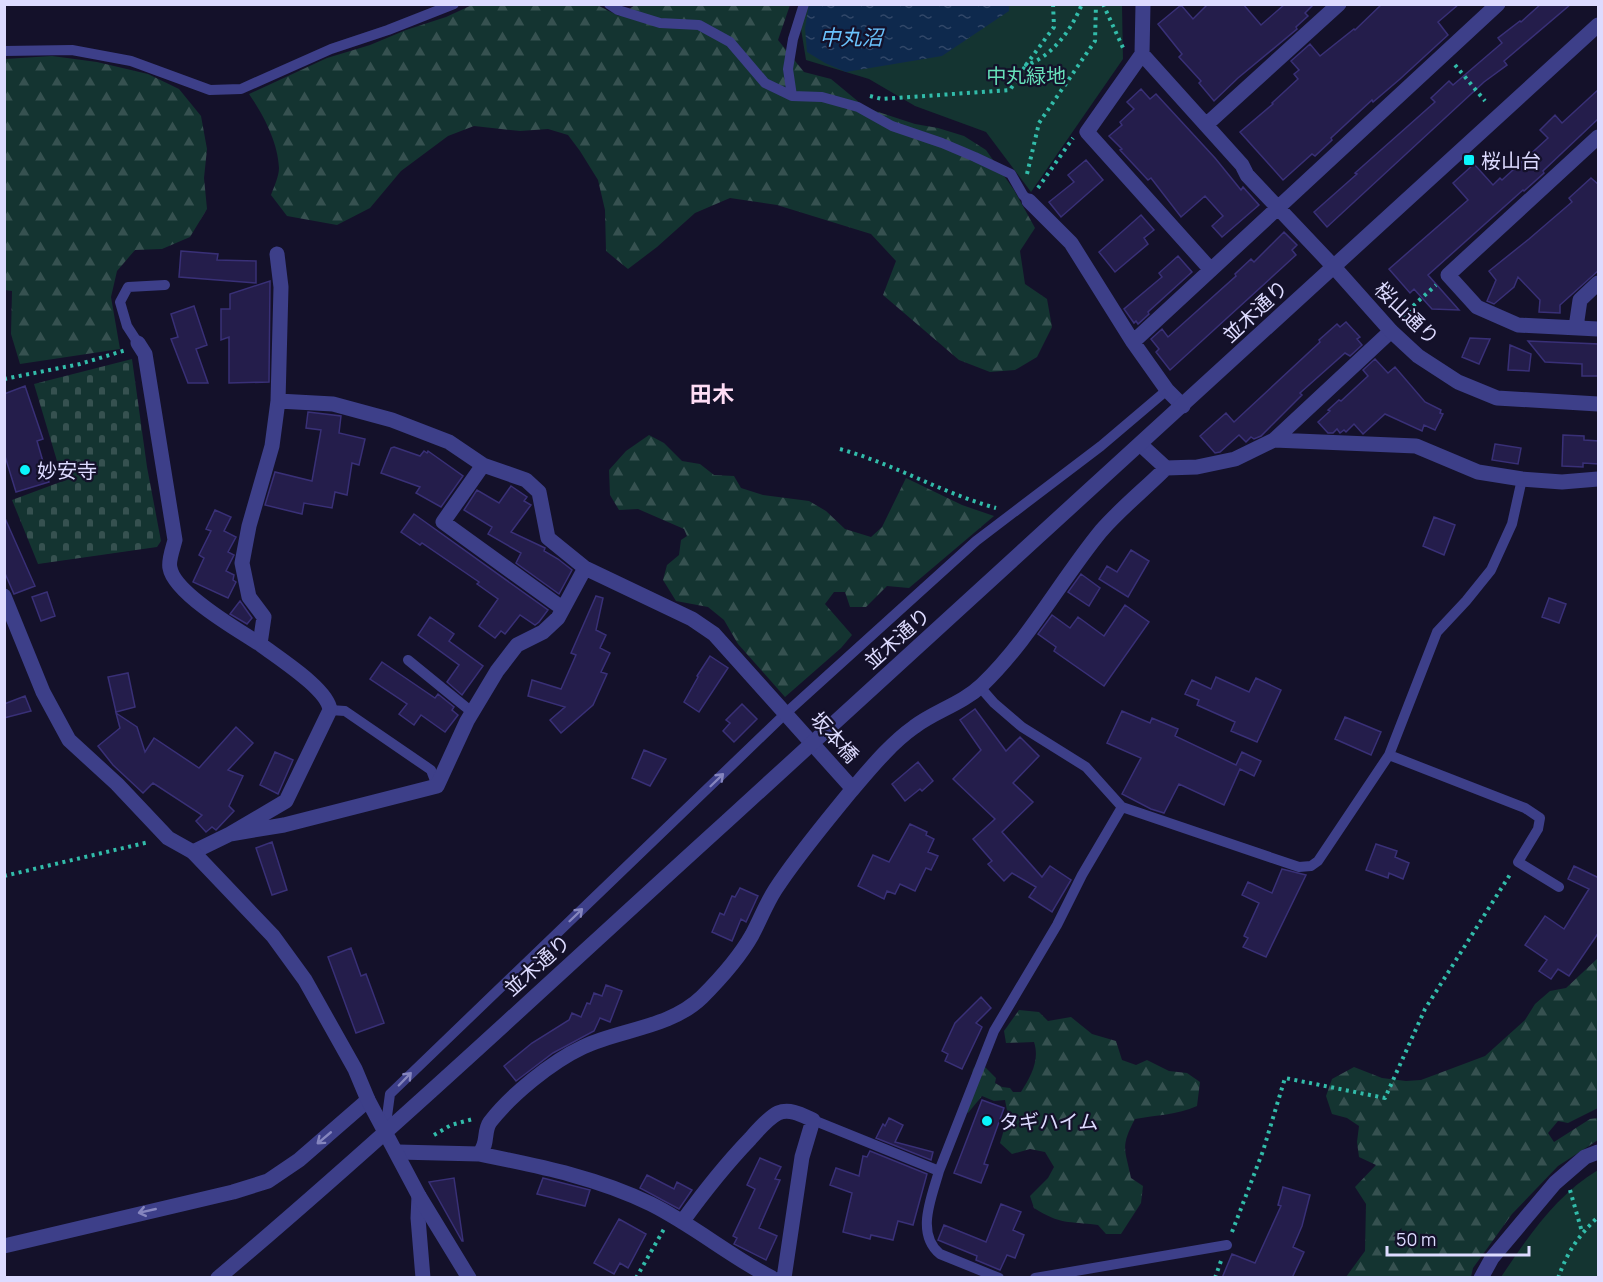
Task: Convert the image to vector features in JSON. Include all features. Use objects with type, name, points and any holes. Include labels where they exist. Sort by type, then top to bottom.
[{"type":"street","points":[[1143,4],[1143,54],[1087,132],[1211,270]]},
{"type":"street","points":[[1207,124],[1339,4]]},
{"type":"street","points":[[1133,342],[1498,4]]},
{"type":"street","name":"並木通り","points":[[218,1278],[281,1225],[385,1131],[1141,445],[1599,25]]},
{"type":"street","name":"桜山通り","points":[[1143,54],[1242,165],[1246,175],[1334,267],[1391,331],[1418,356],[1458,382],[1497,398],[1599,404]]},
{"type":"street","points":[[1599,137],[1448,275],[1477,308],[1518,326],[1599,329]]},
{"type":"street","points":[[1026,198],[1071,243],[1133,342],[1167,390],[1183,406]]},
{"type":"street","points":[[260,644],[264,617],[249,597],[242,563],[249,526],[272,446],[278,400],[281,287],[277,254]]},
{"type":"street","points":[[1576,327],[1580,300],[1599,283]]},
{"type":"street","points":[[479,1154],[485,1148],[488,1126],[492,1120],[529,1084],[554,1064],[583,1047],[666,1020],[699,999],[727,970],[751,936],[773,893],[787,872],[889,748],[915,726],[953,706],[980,687],[1010,655],[1102,530],[1166,468],[1197,467],[1235,459],[1274,440],[1391,331]]},
{"type":"street","points":[[138,343],[145,354],[175,540],[170,568],[178,584],[214,616],[260,644],[310,683],[329,703],[330,710],[286,801],[230,834],[193,852]]},
{"type":"street","name":"坂本橋","points":[[278,400],[333,404],[392,420],[449,442],[483,465],[526,480],[539,492],[548,538],[585,568],[692,619],[714,634],[853,789]]},
{"type":"street","points":[[1274,440],[1416,446],[1478,472],[1562,482],[1598,480]]},
{"type":"street","points":[[1141,445],[1166,468]]},
{"type":"street","points":[[483,465],[443,522],[562,608]]},
{"type":"street","points":[[230,834],[284,825],[437,786],[472,713],[497,670],[517,645],[543,632],[558,618],[585,568]]},
{"type":"street","points":[[4,596],[43,692],[69,740],[117,784],[168,838],[193,852],[273,936],[305,980],[355,1069],[368,1100],[398,1152],[419,1196],[469,1278]]},
{"type":"street","points":[[4,1246],[233,1192],[268,1181],[299,1160],[368,1100]]},
{"type":"street","points":[[677,1219],[758,1130],[777,1114],[797,1113],[813,1120],[802,1157],[784,1278]]},
{"type":"street","points":[[398,1152],[479,1154],[559,1170],[604,1184],[677,1219],[772,1278]]},
{"type":"street","points":[[1481,1278],[1492,1258],[1555,1183],[1585,1157],[1599,1152]]},
{"type":"street","points":[[419,1196],[418,1218],[423,1278]]},
{"type":"lane","points":[[4,51],[72,50],[131,60],[210,90],[241,89],[331,49],[454,4]]},
{"type":"lane","points":[[609,4],[618,10],[660,23],[699,24],[730,42],[765,83],[792,96],[822,97],[858,107],[892,126],[964,152],[1011,174],[1026,198]]},
{"type":"lane","points":[[792,96],[788,69],[793,39],[804,4]]},
{"type":"lane","points":[[138,343],[127,326],[120,302],[128,286],[165,285]]},
{"type":"lane","points":[[385,1131],[390,1094],[786,714],[976,541],[1101,446],[1167,390]]},
{"type":"lane","points":[[980,687],[994,703],[1022,727],[1086,767],[1122,807],[1299,867],[1311,866],[1318,861],[1389,755],[1437,632],[1491,570],[1512,524],[1522,479]]},
{"type":"lane","points":[[408,660],[472,713]]},
{"type":"lane","points":[[330,710],[345,711],[431,770],[437,786]]},
{"type":"lane","points":[[1389,755],[1525,808],[1540,818],[1538,829],[1518,862],[1559,887]]},
{"type":"lane","points":[[999,1278],[940,1254],[933,1248],[927,1225],[928,1210],[939,1171],[994,1031],[1057,925],[1082,875],[1122,807]]},
{"type":"lane","points":[[813,1120],[939,1171]]},
{"type":"lane","points":[[1035,1278],[1227,1245]]},
{"type":"path","points":[[861,94],[882,99],[1010,90],[1054,27],[1053,4]]},
{"type":"path","points":[[1026,65],[1037,61],[1053,48],[1076,19],[1082,4]]},
{"type":"path","points":[[1026,198],[1039,123],[1095,41],[1096,4]]},
{"type":"path","points":[[1103,4],[1125,53]]},
{"type":"path","points":[[1445,53],[1485,101]]},
{"type":"path","points":[[1026,198],[1076,132],[1087,132]]},
{"type":"path","points":[[1402,316],[1448,275]]},
{"type":"path","points":[[4,379],[122,353],[138,343]]},
{"type":"path","points":[[840,449],[867,457],[977,502],[1014,513]]},
{"type":"path","points":[[4,876],[168,838]]},
{"type":"path","points":[[1227,1245],[1263,1150],[1285,1078],[1385,1098],[1425,1009],[1518,862]]},
{"type":"path","points":[[433,1136],[451,1125],[476,1118],[492,1120]]},
{"type":"path","points":[[1569,1186],[1582,1232]]},
{"type":"path","points":[[1558,1278],[1566,1257],[1582,1232],[1599,1216]]},
{"type":"path","points":[[636,1278],[677,1219]]},
{"type":"green space","points":[[472,5],[597,5],[619,16],[635,5],[790,5],[778,40],[804,72],[831,79],[866,108],[915,124],[964,136],[986,150],[1014,190],[1035,228],[1020,251],[1025,284],[1047,299],[1052,327],[1037,357],[1015,370],[990,372],[959,360],[883,295],[896,261],[871,234],[777,205],[730,198],[695,213],[628,269],[606,251],[605,210],[598,180],[568,135],[548,129],[520,131],[474,126],[448,136],[401,171],[370,208],[337,225],[287,216],[271,195],[279,171],[273,138],[249,94],[327,58],[370,45]]},
{"type":"green space","name":"中丸緑地","points":[[805,5],[1122,5],[1123,59],[1031,192],[986,132],[915,106],[869,79],[806,60],[800,23]]},
{"type":"green space","points":[[52,56],[97,62],[148,74],[179,89],[201,116],[207,149],[204,178],[207,209],[190,237],[162,249],[135,250],[117,271],[111,297],[120,349],[20,364],[11,334],[12,291],[5,290],[5,59]]},
{"type":"green space","points":[[132,359],[147,467],[161,541],[157,547],[38,564],[12,500],[63,481],[34,384]]},
{"type":"green space","points":[[649,435],[664,443],[682,461],[700,464],[714,475],[734,476],[741,488],[763,495],[809,501],[826,511],[845,529],[871,537],[882,527],[906,478],[962,505],[994,516],[909,588],[887,586],[866,607],[850,607],[845,592],[834,592],[825,604],[852,635],[841,648],[785,697],[738,644],[724,620],[708,607],[676,601],[663,580],[667,565],[679,555],[681,540],[687,536],[684,529],[638,509],[619,510],[610,495],[609,470],[626,451]]},
{"type":"green space","points":[[1598,958],[1598,1108],[1568,1123],[1558,1121],[1548,1133],[1554,1142],[1590,1119],[1598,1118],[1598,1140],[1558,1166],[1512,1214],[1473,1268],[1471,1277],[1346,1277],[1365,1251],[1366,1204],[1355,1187],[1376,1165],[1359,1157],[1357,1142],[1359,1126],[1347,1118],[1332,1114],[1326,1096],[1332,1079],[1354,1067],[1382,1078],[1421,1080],[1485,1056],[1525,1020],[1535,1004],[1550,991],[1566,988]]},
{"type":"green space","points":[[1019,1010],[1039,1012],[1048,1021],[1071,1017],[1092,1034],[1116,1041],[1122,1060],[1136,1065],[1147,1060],[1169,1071],[1187,1073],[1200,1082],[1197,1106],[1174,1113],[1135,1119],[1127,1136],[1125,1148],[1131,1178],[1143,1186],[1141,1203],[1121,1234],[1106,1234],[1098,1225],[1058,1220],[1034,1208],[1030,1196],[1048,1178],[1054,1167],[1045,1152],[1030,1149],[1012,1154],[1000,1143],[1008,1116],[1005,1100],[994,1101],[982,1096],[968,1113],[965,1111],[973,1069],[978,1063],[996,1078],[995,1083],[1010,1088],[1013,1092],[1021,1092],[1028,1080],[1035,1062],[1034,1042],[1006,1043],[1004,1031]]},
{"type":"green space","points":[[1598,1170],[1598,1277],[1501,1277],[1532,1232],[1556,1204]]},
{"type":"water","name":"中丸沼","points":[[809,5],[1009,5],[1009,11],[942,56],[846,72],[807,52],[805,28]]},
{"type":"building","points":[[1208,4],[1243,4],[1261,25],[1285,4],[1314,4],[1305,13],[1308,16],[1296,27],[1297,29],[1214,101],[1199,83],[1201,81],[1179,57],[1182,54],[1158,24],[1181,5],[1193,19]]},
{"type":"building","points":[[1382,4],[1459,4],[1438,22],[1448,35],[1400,79],[1373,102],[1372,100],[1315,156],[1312,154],[1283,180],[1240,132],[1298,79],[1294,74],[1299,70],[1291,61],[1310,44],[1320,56],[1355,30]]},
{"type":"building","points":[[1541,4],[1571,4],[1504,61],[1507,65],[1484,82],[1327,227],[1314,212],[1435,102],[1431,98],[1449,81],[1453,85],[1502,43],[1498,38]]},
{"type":"building","points":[[1141,89],[1150,99],[1156,94],[1241,190],[1243,187],[1259,205],[1222,237],[1212,226],[1223,216],[1205,196],[1181,217],[1151,178],[1148,180],[1109,136],[1122,125],[1120,122],[1134,109],[1127,102]]},
{"type":"building","points":[[1599,89],[1598,119],[1543,171],[1544,173],[1428,275],[1459,310],[1432,309],[1414,289],[1410,293],[1389,269],[1468,200],[1453,183],[1474,164],[1493,185],[1500,178],[1502,180],[1548,138],[1540,130],[1555,115],[1562,123]]},
{"type":"building","points":[[1086,160],[1103,180],[1061,217],[1049,202],[1074,182],[1068,175]]},
{"type":"building","points":[[1591,178],[1599,185],[1599,270],[1560,305],[1560,313],[1539,312],[1540,300],[1518,277],[1514,287],[1494,304],[1487,301],[1496,280],[1489,271],[1572,202],[1569,198]]},
{"type":"building","points":[[1141,215],[1154,230],[1144,238],[1148,244],[1115,272],[1099,252]]},
{"type":"building","points":[[1284,232],[1297,245],[1292,250],[1296,255],[1170,370],[1156,352],[1159,349],[1151,339],[1162,329],[1168,337],[1236,276],[1235,274],[1251,259],[1254,262]]},
{"type":"building","points":[[181,251],[218,254],[217,260],[256,261],[256,283],[179,277]]},
{"type":"building","points":[[1178,256],[1192,272],[1138,324],[1136,321],[1134,323],[1124,309],[1162,277],[1159,273]]},
{"type":"building","points":[[270,281],[269,382],[229,383],[229,337],[221,340],[221,309],[230,309],[230,294]]},
{"type":"building","points":[[194,306],[207,345],[196,349],[208,383],[188,383],[171,339],[178,337],[171,314]]},
{"type":"building","points":[[1346,322],[1360,337],[1357,339],[1362,345],[1350,356],[1345,353],[1300,393],[1302,395],[1261,436],[1254,439],[1251,437],[1246,442],[1239,435],[1220,452],[1215,453],[1200,436],[1226,413],[1234,422],[1320,342],[1319,340],[1337,324],[1340,327]]},
{"type":"building","points":[[1470,338],[1490,339],[1479,364],[1462,357]]},
{"type":"building","points":[[1528,341],[1599,344],[1599,376],[1582,376],[1582,364],[1545,362]]},
{"type":"building","points":[[1510,345],[1531,354],[1529,371],[1508,370]]},
{"type":"building","points":[[1375,359],[1388,373],[1395,367],[1425,402],[1441,410],[1440,413],[1443,414],[1435,430],[1424,425],[1422,431],[1385,414],[1363,434],[1354,424],[1346,432],[1344,430],[1340,433],[1337,429],[1333,433],[1328,433],[1318,422],[1330,411],[1328,410],[1368,376],[1363,370]]},
{"type":"building","points":[[25,386],[43,439],[37,441],[49,482],[16,492],[4,453],[4,394]]},
{"type":"building","points":[[308,412],[341,416],[339,433],[365,439],[359,465],[352,463],[347,495],[335,492],[332,508],[304,503],[302,514],[265,505],[275,472],[312,481],[321,430],[306,428]]},
{"type":"building","points":[[1563,435],[1584,436],[1584,440],[1599,441],[1599,464],[1583,463],[1583,467],[1562,466]]},
{"type":"building","points":[[1495,444],[1521,448],[1518,464],[1492,460]]},
{"type":"building","points":[[391,448],[420,456],[424,451],[427,453],[428,451],[463,476],[441,507],[416,493],[420,487],[381,473]]},
{"type":"building","points":[[511,486],[527,497],[524,501],[531,505],[511,532],[545,548],[544,551],[572,570],[559,594],[516,563],[521,553],[488,534],[492,527],[464,510],[477,490],[499,503]]},
{"type":"building","points":[[215,510],[231,517],[224,531],[236,537],[228,552],[234,555],[226,571],[234,575],[233,580],[236,582],[228,598],[193,582],[204,558],[199,555],[211,531],[206,529]]},
{"type":"building","points":[[414,514],[548,610],[539,622],[535,625],[520,615],[505,634],[501,631],[495,638],[479,626],[498,599],[477,584],[479,582],[422,543],[420,545],[401,532]]},
{"type":"building","points":[[4,516],[35,586],[14,594],[4,571]]},
{"type":"building","points":[[1434,517],[1455,525],[1444,555],[1423,546]]},
{"type":"building","points":[[1131,550],[1149,561],[1128,597],[1099,579],[1107,566],[1117,572]]},
{"type":"building","points":[[1081,574],[1100,588],[1089,606],[1068,592]]},
{"type":"building","points":[[47,592],[55,616],[41,621],[32,597]]},
{"type":"building","points":[[596,596],[603,598],[596,630],[606,635],[600,648],[610,653],[601,672],[607,674],[593,705],[561,733],[550,720],[565,707],[528,696],[532,680],[561,689],[576,655],[571,653]]},
{"type":"building","points":[[1549,598],[1566,604],[1559,623],[1542,617]]},
{"type":"building","points":[[240,601],[252,618],[247,624],[230,614]]},
{"type":"building","points":[[1125,605],[1149,622],[1104,686],[1054,651],[1056,647],[1038,634],[1052,615],[1070,628],[1078,617],[1104,636]]},
{"type":"building","points":[[430,617],[454,634],[449,641],[483,666],[462,695],[447,682],[459,665],[418,635]]},
{"type":"building","points":[[710,656],[728,668],[699,712],[684,702]]},
{"type":"building","points":[[382,662],[435,698],[438,694],[454,707],[452,710],[458,715],[445,732],[421,715],[414,725],[399,714],[407,704],[370,679]]},
{"type":"building","points":[[128,673],[135,707],[116,712],[108,677]]},
{"type":"building","points":[[1216,677],[1249,692],[1256,678],[1281,690],[1257,742],[1231,731],[1235,722],[1197,705],[1199,700],[1185,694],[1192,680],[1211,689]]},
{"type":"building","points":[[25,696],[31,711],[4,718],[4,704]]},
{"type":"building","points":[[742,704],[757,719],[734,742],[723,731],[730,723],[726,720]]},
{"type":"building","points":[[975,709],[1006,751],[1020,737],[1039,756],[1013,783],[1033,802],[1002,832],[1042,877],[1050,866],[1071,880],[1052,912],[1029,897],[1036,887],[1012,873],[1004,881],[988,864],[992,861],[973,839],[995,819],[953,779],[981,750],[960,720]]},
{"type":"building","points":[[1122,711],[1150,723],[1152,718],[1178,729],[1175,736],[1236,765],[1242,752],[1261,761],[1254,776],[1240,769],[1224,805],[1179,784],[1164,813],[1151,809],[1122,794],[1141,758],[1107,743]]},
{"type":"building","points":[[116,713],[137,727],[145,752],[154,738],[199,768],[236,727],[253,743],[228,770],[243,776],[229,806],[234,811],[216,830],[212,827],[206,832],[196,821],[202,815],[153,783],[143,793],[113,765],[98,746],[120,728]]},
{"type":"building","points":[[1345,717],[1381,732],[1371,755],[1335,739]]},
{"type":"building","points":[[644,750],[666,759],[650,786],[632,778]]},
{"type":"building","points":[[275,752],[293,760],[278,794],[260,785]]},
{"type":"building","points":[[918,762],[933,781],[905,801],[892,784]]},
{"type":"building","points":[[910,824],[927,832],[926,835],[934,839],[928,852],[938,856],[931,870],[926,868],[915,891],[900,884],[895,894],[887,891],[884,899],[858,886],[873,855],[889,862]]},
{"type":"building","points":[[272,842],[287,890],[272,895],[256,848]]},
{"type":"building","points":[[1376,844],[1397,851],[1395,857],[1409,863],[1403,879],[1389,873],[1388,878],[1366,870]]},
{"type":"building","points":[[1574,866],[1597,877],[1599,875],[1599,932],[1569,976],[1558,969],[1551,979],[1539,971],[1547,960],[1525,945],[1545,916],[1564,929],[1589,889],[1568,879]]},
{"type":"building","points":[[1282,869],[1306,875],[1266,957],[1243,947],[1248,938],[1244,936],[1259,903],[1242,895],[1248,882],[1272,893]]},
{"type":"building","points":[[740,888],[758,896],[746,922],[741,919],[732,941],[712,932],[720,913],[724,915],[732,896],[735,897]]},
{"type":"building","points":[[351,948],[361,976],[366,974],[384,1023],[356,1033],[328,957]]},
{"type":"building","points":[[606,985],[622,991],[610,1022],[600,1018],[594,1031],[553,1053],[516,1081],[504,1066],[532,1043],[569,1020],[572,1013],[581,1017],[594,993],[602,996]]},
{"type":"building","points":[[981,997],[991,1008],[976,1023],[982,1027],[962,1069],[945,1061],[948,1054],[942,1051],[955,1023]]},
{"type":"building","points":[[982,1100],[1004,1108],[984,1164],[988,1165],[981,1183],[954,1173]]},
{"type":"building","points":[[889,1118],[903,1125],[895,1142],[933,1152],[931,1160],[876,1138]]},
{"type":"building","points":[[870,1151],[927,1174],[913,1225],[898,1221],[893,1240],[871,1235],[870,1239],[843,1232],[852,1193],[830,1185],[836,1168],[859,1176],[863,1156],[867,1157]]},
{"type":"building","points":[[760,1158],[781,1167],[775,1179],[780,1180],[759,1228],[777,1236],[766,1260],[734,1244],[737,1238],[733,1236],[755,1189],[747,1185]]},
{"type":"building","points":[[647,1175],[674,1189],[677,1182],[692,1190],[679,1209],[640,1188]]},
{"type":"building","points":[[454,1178],[463,1241],[429,1182]]},
{"type":"building","points":[[543,1178],[590,1190],[585,1206],[537,1194]]},
{"type":"building","points":[[1283,1187],[1310,1195],[1302,1226],[1293,1247],[1304,1252],[1292,1278],[1222,1278],[1232,1254],[1255,1263],[1281,1206],[1278,1205]]},
{"type":"building","points":[[1001,1204],[1021,1212],[1013,1230],[1024,1235],[1015,1258],[1007,1255],[1000,1270],[976,1260],[977,1256],[938,1240],[944,1225],[986,1242]]},
{"type":"building","points":[[619,1219],[646,1234],[628,1268],[620,1263],[614,1274],[594,1263]]},
{"type":"place","name":"桜山台","points":[[1469,160]]},
{"type":"place","name":"妙安寺","points":[[25,470]]},
{"type":"place","name":"タギハイム","points":[[987,1121]]},
{"type":"district","name":"田木","points":[[712,394]]}]
